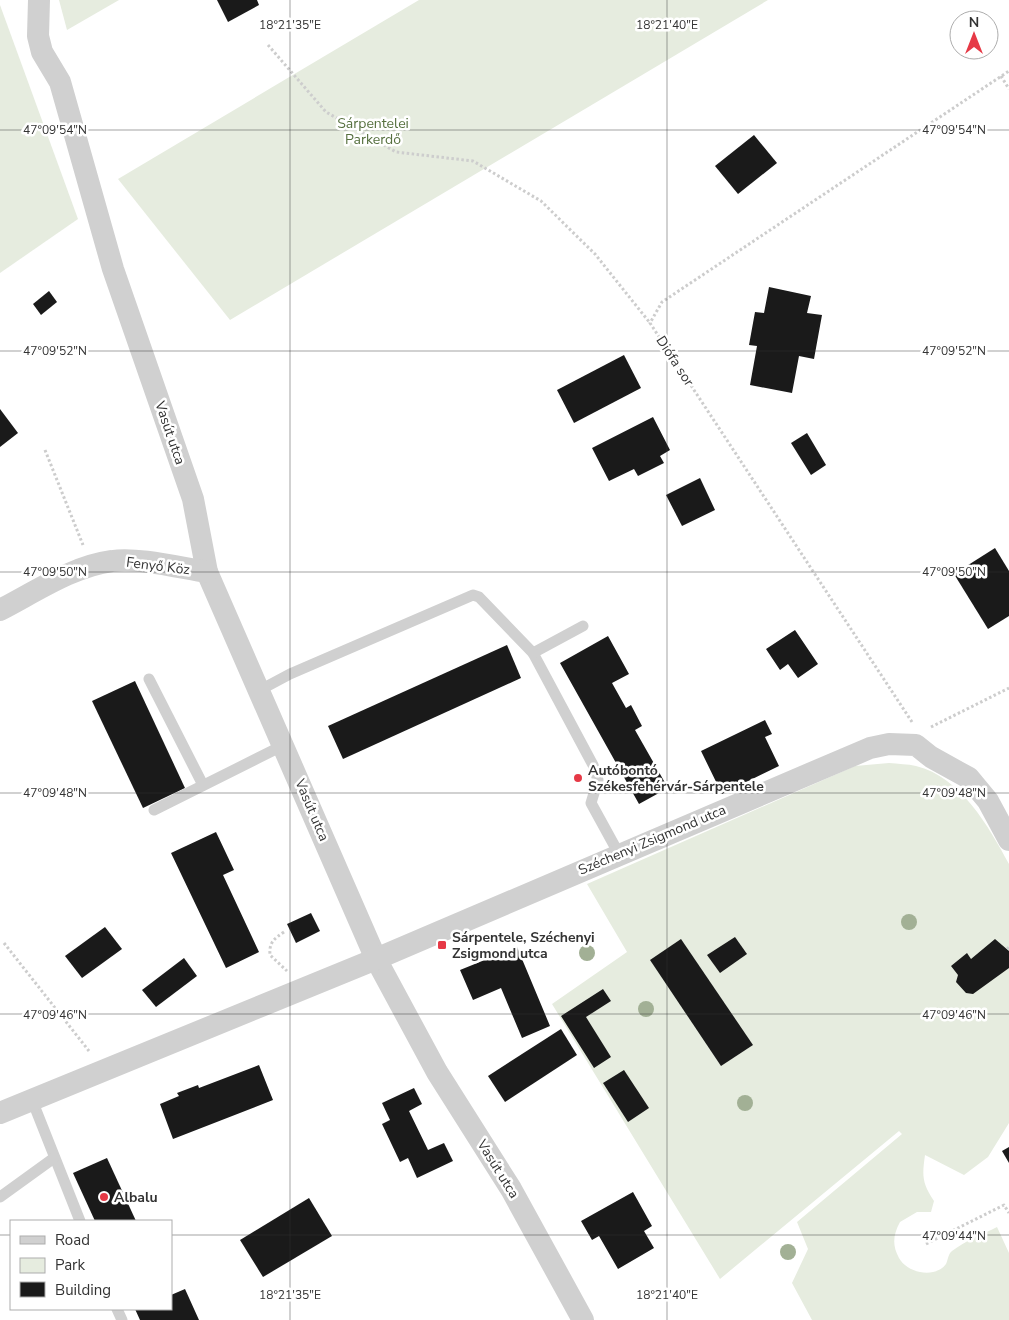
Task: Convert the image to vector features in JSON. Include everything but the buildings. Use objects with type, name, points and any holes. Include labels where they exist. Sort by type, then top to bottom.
[{"type":"street","name":"Vasút utca","points":[[39,0],[38,36],[42,52],[60,82],[113,269],[193,499],[207,572],[376,959],[437,1072],[511,1189],[583,1320]]},
{"type":"street","name":"Fenyő Köz","points":[[0,610],[63,578],[113,561],[132,561],[207,572]]},
{"type":"street","name":"Széchenyi Zsigmond utca","points":[[0,1113],[376,959],[870,748],[889,744],[916,745]]},
{"type":"street","points":[[916,745],[931,757],[969,778],[988,801],[1009,840]]},
{"type":"lane","points":[[260,690],[290,674],[473,594],[479,596],[533,654],[593,765],[598,780],[591,803],[619,854]]},
{"type":"lane","points":[[533,654],[583,626]]},
{"type":"lane","points":[[149,679],[203,785]]},
{"type":"lane","points":[[154,810],[284,745]]},
{"type":"lane","points":[[32,1100],[80,1220]]},
{"type":"lane","points":[[0,1197],[54,1158]]},
{"type":"path","points":[[268,45],[326,112],[396,152],[473,161],[541,201],[595,254],[650,323]]},
{"type":"path","name":"Diófa sor","points":[[916,745],[912,721],[650,323],[662,302],[1009,71]]},
{"type":"path","points":[[1001,76],[1009,89]]},
{"type":"path","points":[[45,450],[82,542]]},
{"type":"path","points":[[916,745],[933,724],[1009,688]]},
{"type":"path","points":[[278,964],[270,955],[270,947],[272,940],[284,932]]},
{"type":"path","points":[[4,943],[104,1069]]},
{"type":"path","points":[[926,1244],[1004,1205],[1009,1213]]},
{"type":"green space","points":[[59,0],[119,0],[67,30]]},
{"type":"green space","name":"Sárpentelei Parkerdő","points":[[419,0],[768,0],[230,320],[118,179]]},
{"type":"green space","points":[[0,5],[78,219],[0,273]]},
{"type":"green space","points":[[889,763],[916,766],[932,772],[947,781],[972,805],[1009,864],[1009,1123],[988,1157],[964,1175],[925,1155],[924,1179],[934,1201],[931,1212],[917,1212],[900,1222],[895,1236],[895,1249],[899,1258],[908,1267],[921,1272],[935,1272],[946,1264],[952,1251],[997,1227],[1009,1253],[1009,1320],[812,1320],[792,1283],[808,1249],[797,1222],[902,1134],[899,1131],[720,1279],[552,1004],[627,952],[587,884],[855,766]]},
{"type":"place","name":"Autóbontó Székesfehérvár-Sárpentele","points":[[578,778]]},
{"type":"place","name":"Sárpentele, Széchenyi Zsigmond utca","points":[[442,945]]},
{"type":"place","name":"Albalu","points":[[104,1197]]}]
